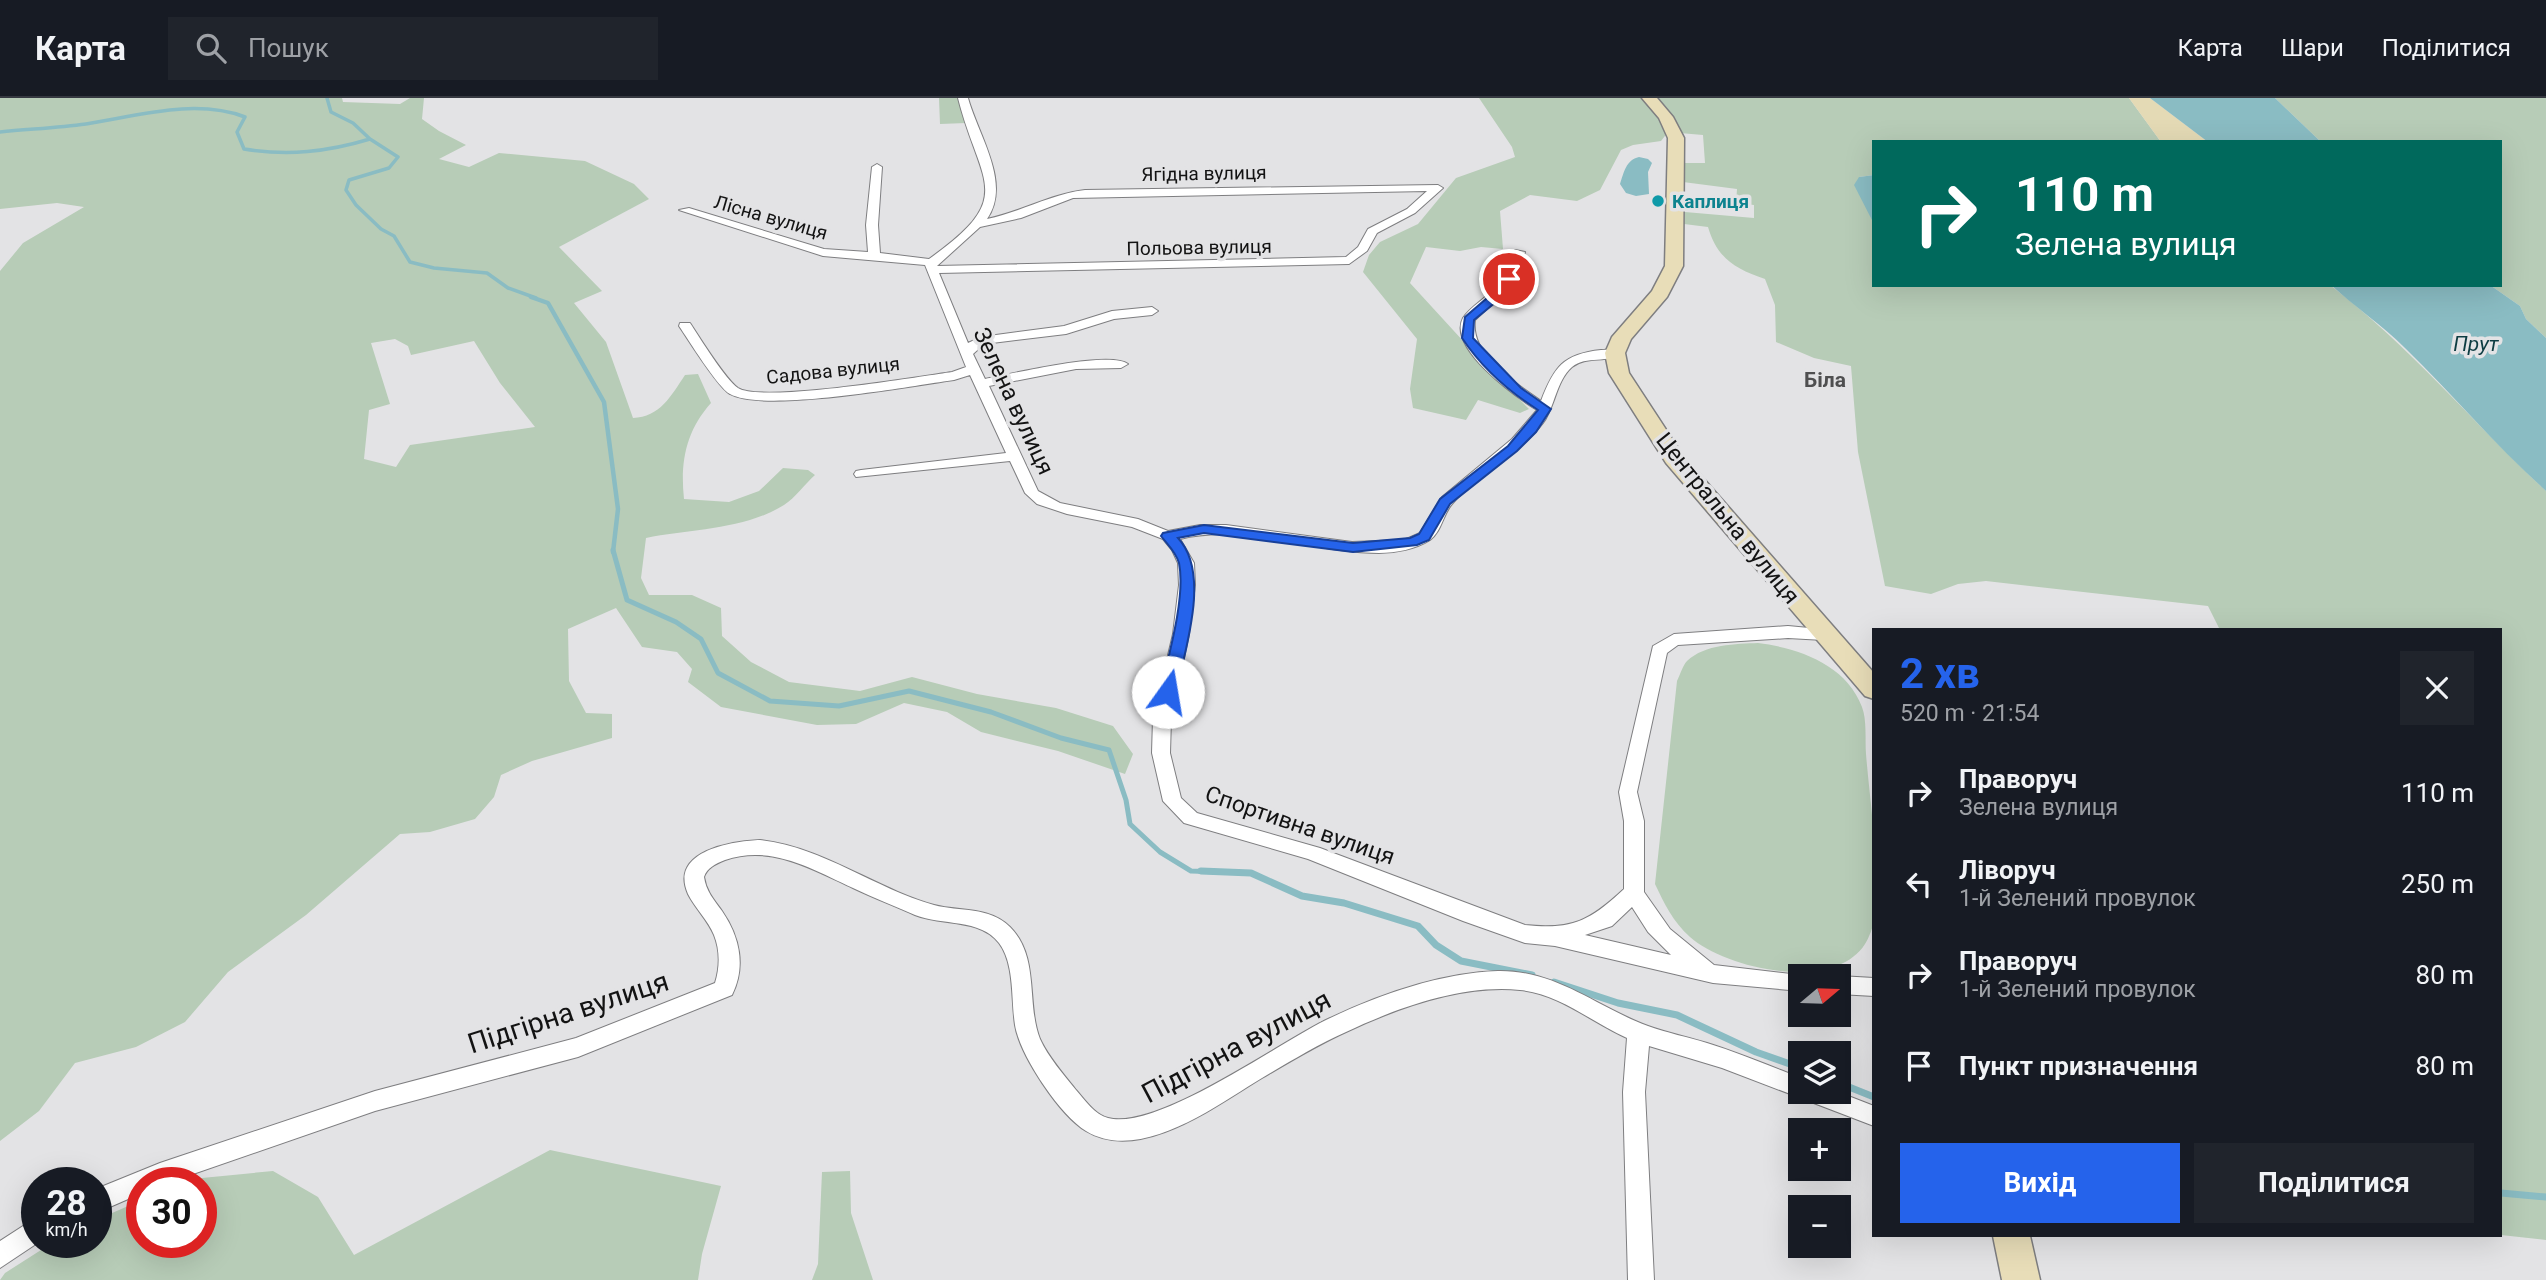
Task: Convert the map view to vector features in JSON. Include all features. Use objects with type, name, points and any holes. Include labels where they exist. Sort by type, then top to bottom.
[{"type":"main road","points":[[1615,353],[1622,337],[1660,293],[1674,266],[1676,138],[1665,117],[1649,98]]},
{"type":"main road","name":"Центральна вулиця","points":[[1615,353],[1619,373],[1674,458],[1872,688]]},
{"type":"main road","points":[[2012,1237],[2021,1280]]},
{"type":"street","points":[[931,267],[976,225],[991,202],[989,179],[963,98]]},
{"type":"street","points":[[874,256],[872,225],[877,167]]},
{"type":"street","name":"Ягідна вулиця","points":[[976,225],[1017,216],[1071,195],[1084,193],[1438,188]]},
{"type":"street","name":"Польова вулиця","points":[[931,267],[1349,260],[1363,249],[1372,231],[1411,211],[1438,188]]},
{"type":"street","name":"Лісна вулиця","points":[[685,210],[823,251],[874,256],[931,267]]},
{"type":"street","points":[[1519,252],[1509,279],[1498,295],[1469,319],[1467,338],[1478,354],[1517,391],[1545,409]]},
{"type":"street","name":"Зелена вулиця","points":[[931,267],[974,369],[983,383],[1013,456],[1032,493],[1055,506],[1119,518],[1168,536]]},
{"type":"street","points":[[968,352],[972,346],[982,341],[1066,330],[1111,315],[1152,312]]},
{"type":"street","name":"Садова вулиця","points":[[685,326],[736,393],[797,395],[954,376],[974,369]]},
{"type":"street","points":[[1168,536],[1204,529],[1353,547],[1412,542],[1424,537],[1445,502],[1513,448],[1531,429],[1545,409],[1559,375],[1568,364],[1581,358],[1615,353]]},
{"type":"street","points":[[983,383],[1076,365],[1121,365]]},
{"type":"street","points":[[861,474],[1013,456]]},
{"type":"street","name":"Спортивна вулиця","points":[[1168,536],[1179,548],[1186,563],[1187,585],[1181,634],[1162,719],[1161,754],[1172,801],[1191,818],[1312,853],[1525,934],[1555,937],[1713,974],[1788,981]]},
{"type":"street","points":[[1713,974],[1676,949],[1647,920],[1634,892],[1634,821],[1628,792],[1659,650],[1674,640],[1788,632],[1824,634]]},
{"type":"street","name":"Підгірна вулиця","points":[[112,1194],[160,1174],[375,1101],[578,1047],[724,989],[730,974],[730,957],[723,930],[693,884],[695,871],[706,859],[756,846],[800,853],[865,886],[915,904],[926,911],[956,914],[987,922],[1006,936],[1016,957],[1029,1042],[1069,1098],[1094,1124],[1117,1131],[1135,1130],[1167,1121],[1305,1042],[1357,1016],[1463,982],[1538,983],[1595,1007],[1639,1032],[1788,1083]]},
{"type":"street","name":"Спортивна вулиця","points":[[1555,937],[1605,920],[1634,892]]},
{"type":"street","points":[[1852,986],[1872,987]]},
{"type":"street","points":[[1639,1032],[1634,1092],[1641,1280]]},
{"type":"street","points":[[1842,1104],[1872,1115]]},
{"type":"street","points":[[0,1256],[21,1241]]},
{"type":"green space","points":[[0,98],[342,98],[343,102],[400,104],[410,98],[424,98],[422,119],[466,145],[439,159],[469,167],[499,153],[585,161],[634,184],[649,199],[559,247],[602,291],[574,303],[606,342],[633,418],[651,414],[670,398],[685,375],[698,374],[711,403],[690,436],[684,460],[684,499],[729,502],[759,491],[783,468],[808,470],[815,475],[784,505],[752,519],[717,528],[646,538],[641,578],[649,595],[692,595],[721,608],[722,636],[751,662],[789,682],[860,691],[912,677],[977,694],[1056,708],[1113,726],[1133,754],[1125,774],[1058,751],[981,732],[947,712],[904,703],[856,724],[817,725],[721,707],[688,682],[692,669],[677,652],[642,647],[616,608],[568,629],[569,681],[586,713],[612,714],[612,738],[532,761],[501,775],[494,797],[475,819],[430,832],[400,834],[306,915],[228,972],[185,1022],[136,1047],[75,1063],[39,1111],[0,1141],[0,271],[23,243],[84,207],[57,203],[0,209]],"holes":[[[395,339],[408,346],[411,355],[474,341],[500,383],[535,427],[410,445],[396,467],[364,459],[369,410],[390,404],[371,343]]]},
{"type":"green space","points":[[939,98],[961,98],[966,123],[940,124]]},
{"type":"green space","points":[[1479,98],[2129,98],[2160,140],[1872,140],[1872,175],[1859,177],[1872,218],[1872,287],[2332,287],[2387,333],[2546,491],[2546,1240],[2502,1235],[2502,628],[2219,628],[2208,606],[1986,581],[1958,584],[1931,594],[1885,586],[1858,452],[1851,366],[1814,358],[1776,342],[1775,305],[1765,279],[1729,261],[1716,247],[1708,227],[1684,224],[1685,212],[1754,218],[1754,205],[1736,203],[1737,189],[1683,182],[1682,163],[1705,163],[1703,135],[1668,132],[1661,141],[1633,145],[1621,150],[1600,190],[1577,201],[1530,195],[1500,211],[1503,249],[1481,247],[1460,251],[1426,247],[1410,283],[1529,409],[1520,413],[1478,400],[1466,420],[1413,408],[1410,389],[1417,339],[1363,272],[1369,255],[1380,242],[1418,224],[1456,178],[1515,157],[1512,147]]},
{"type":"green space","points":[[2275,98],[2546,98],[2546,338],[2526,319],[2520,306],[2493,287],[2502,287],[2502,140],[2319,140]]},
{"type":"green space","points":[[1758,643],[1804,654],[1833,669],[1845,680],[1855,692],[1864,712],[1872,818],[1872,928],[1865,944],[1850,959],[1839,964],[1788,964],[1788,971],[1779,971],[1728,958],[1690,937],[1679,925],[1655,884],[1677,681],[1687,661],[1694,655],[1721,646]]},
{"type":"green space","points":[[550,1150],[721,1186],[702,1254],[698,1280],[0,1280],[5,1273],[28,1258],[112,1258],[112,1213],[126,1207],[126,1258],[217,1258],[217,1177],[273,1171],[318,1197],[354,1255]]},
{"type":"green space","points":[[850,1171],[851,1213],[873,1280],[812,1280],[818,1264],[822,1172]]},
{"type":"sand","points":[[2129,98],[2150,98],[2205,140],[2160,140]]},
{"type":"water","points":[[2150,98],[2275,98],[2319,140],[2205,140]]},
{"type":"water","points":[[1639,157],[1652,163],[1648,172],[1649,194],[1636,196],[1626,193],[1620,184],[1628,164]]},
{"type":"water","points":[[1872,175],[1872,220],[1854,185],[1859,177]]},
{"type":"water","name":"Прут","points":[[2333,287],[2493,287],[2520,306],[2526,319],[2546,338],[2546,491],[2405,348]]},
{"type":"waterway","points":[[327,98],[331,112],[353,123],[370,139]]},
{"type":"waterway","points":[[0,132],[86,124],[166,110],[206,109],[245,117],[237,132],[244,149],[307,152],[370,139]]},
{"type":"waterway","points":[[370,139],[398,157],[389,168],[349,180],[346,190],[356,205],[381,229],[394,236],[410,262],[434,268],[487,273],[508,288],[536,298]]},
{"type":"waterway","points":[[531,297],[548,303],[604,402],[618,509],[613,551]]},
{"type":"waterway","points":[[613,551],[627,600],[676,622],[701,639],[718,673],[770,701],[839,706],[909,691],[991,712],[1061,738],[1109,750],[1126,800],[1130,824],[1160,852],[1191,871],[1251,873]]},
{"type":"waterway","points":[[1201,871],[1251,873]]},
{"type":"waterway","points":[[1251,873],[1302,896],[1344,903],[1418,926],[1436,945],[1461,961],[1532,975]]},
{"type":"waterway","points":[[1554,982],[1618,1003],[1677,1015],[1756,1052],[1788,1063]]},
{"type":"waterway","points":[[1851,1088],[1872,1096]]},
{"type":"waterway","points":[[2502,1193],[2546,1197]]},
{"type":"place","name":"Каплиця","points":[[1658,201]]},
{"type":"district","name":"Біла","points":[[1825,380]]},
{"type":"route","points":[[1168,692],[1181,634],[1187,585],[1186,563],[1179,548],[1168,536],[1204,529],[1232,530],[1319,545],[1396,546],[1412,542],[1424,537],[1445,502],[1513,448],[1531,429],[1545,409],[1517,391],[1478,354],[1467,338],[1469,319],[1498,295],[1509,279]]}]
